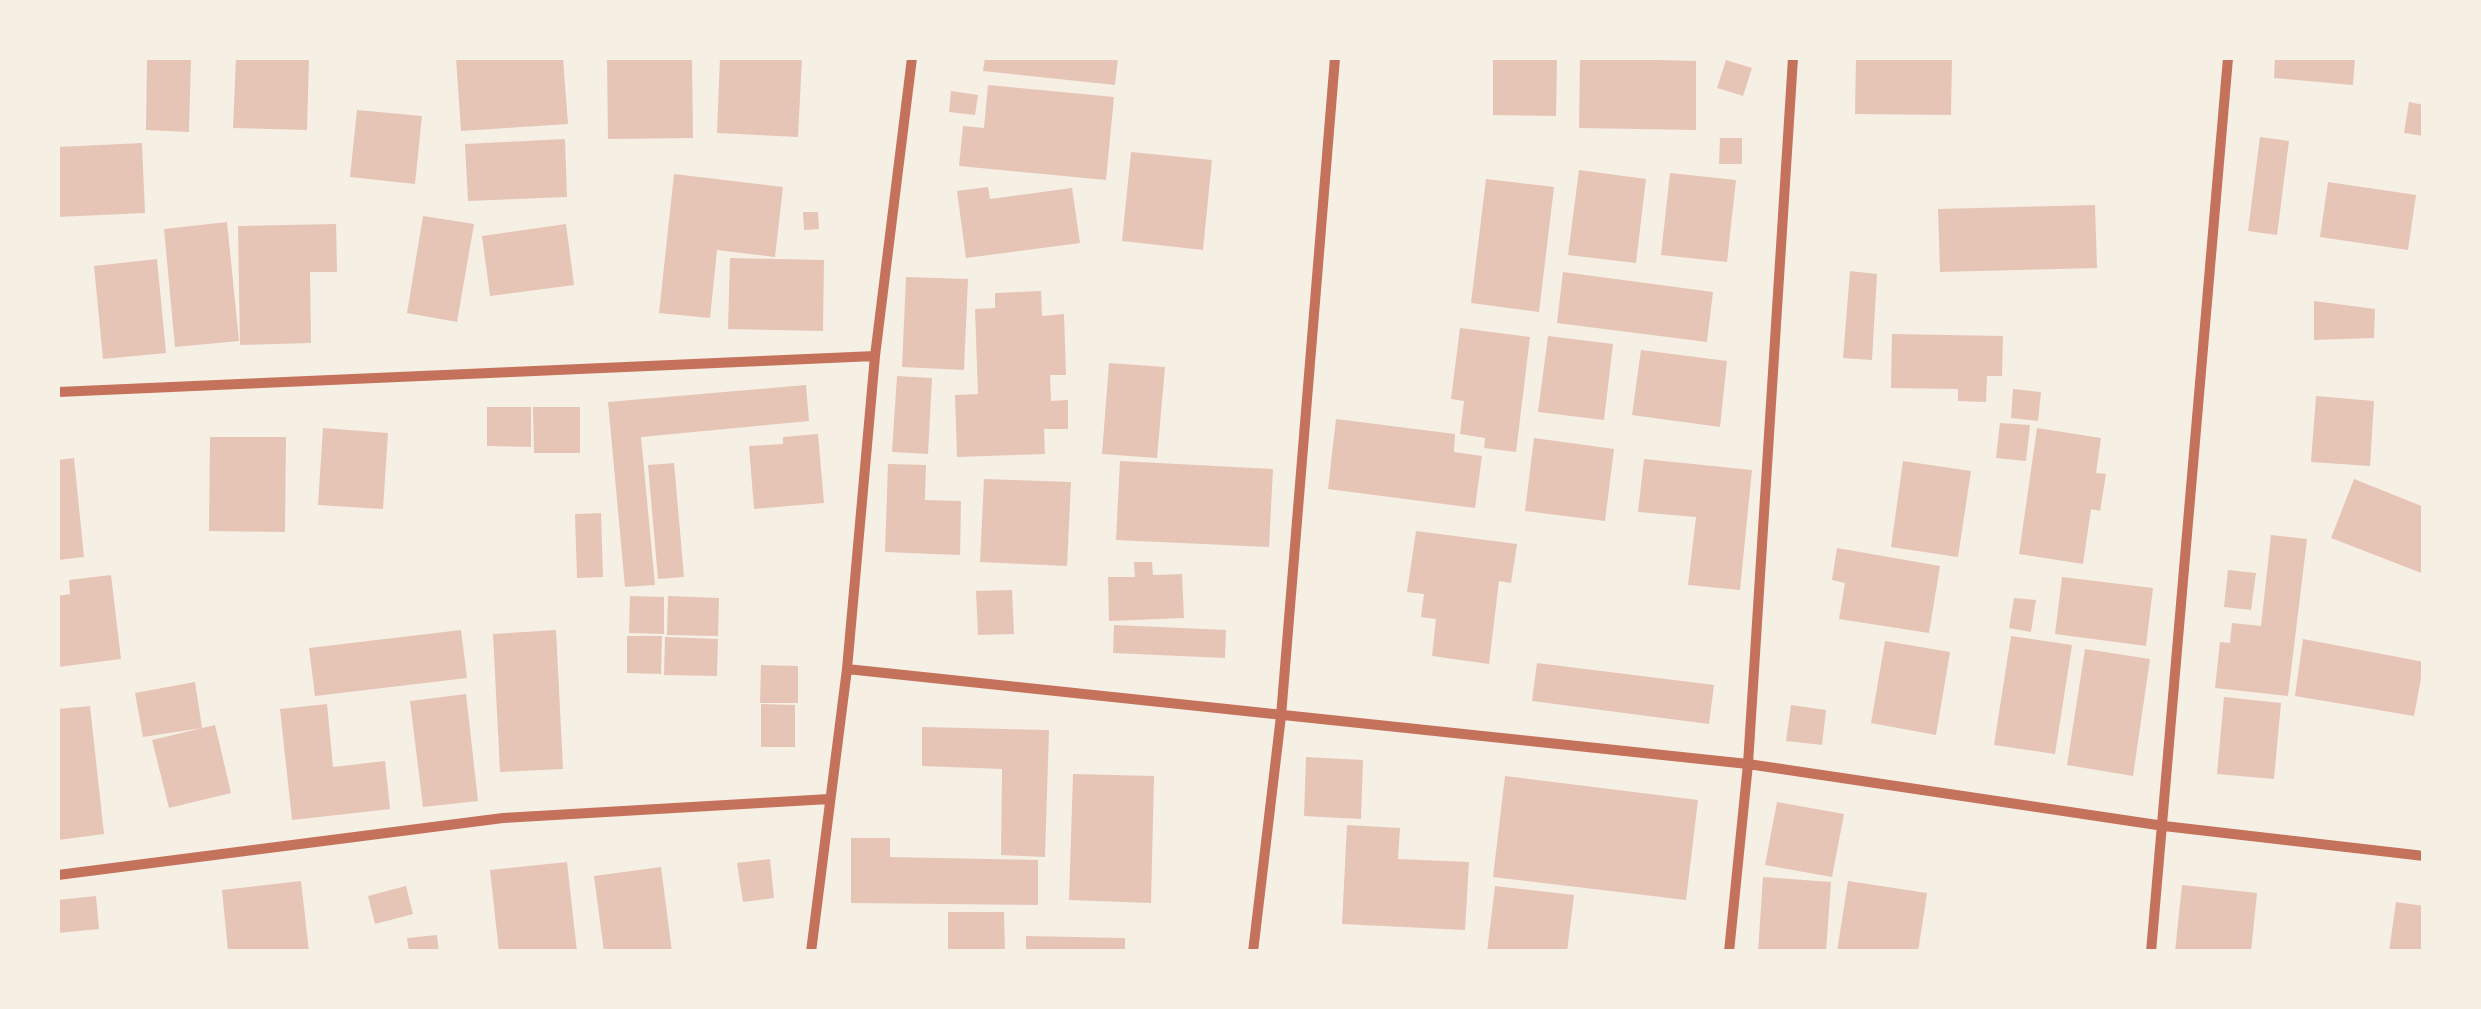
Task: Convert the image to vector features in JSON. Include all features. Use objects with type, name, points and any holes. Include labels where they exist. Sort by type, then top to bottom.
[{"type":"street","points":[[811,952],[847,669],[875,356],[912,58]]},
{"type":"street","points":[[1253,952],[1281,716],[1334,58]]},
{"type":"street","points":[[1729,952],[1748,764],[1793,58]]},
{"type":"street","points":[[2151,952],[2228,58]]},
{"type":"street","points":[[58,392],[875,356]]},
{"type":"street","points":[[847,669],[1748,764],[2164,826],[2424,856]]},
{"type":"street","points":[[58,875],[503,818],[829,799]]},
{"type":"building","points":[[147,58],[191,58],[189,132],[146,130]]},
{"type":"building","points":[[236,58],[309,58],[307,130],[233,128]]},
{"type":"building","points":[[456,58],[563,58],[568,124],[461,131]]},
{"type":"building","points":[[607,58],[692,58],[693,138],[608,139]]},
{"type":"building","points":[[720,58],[802,58],[798,137],[717,133]]},
{"type":"building","points":[[985,58],[1118,58],[1115,85],[983,71]]},
{"type":"building","points":[[1493,58],[1557,58],[1556,116],[1493,115]]},
{"type":"building","points":[[1580,58],[1696,61],[1696,130],[1579,128]]},
{"type":"building","points":[[1856,58],[1952,58],[1951,115],[1855,114]]},
{"type":"building","points":[[2275,58],[2355,58],[2353,85],[2274,78]]},
{"type":"building","points":[[1726,60],[1752,68],[1743,96],[1717,88]]},
{"type":"building","points":[[988,85],[1114,97],[1106,180],[959,166],[963,126],[984,128]]},
{"type":"building","points":[[951,91],[978,95],[975,115],[949,112]]},
{"type":"building","points":[[2409,102],[2424,105],[2424,136],[2404,133]]},
{"type":"building","points":[[357,110],[422,116],[415,184],[350,177]]},
{"type":"building","points":[[2260,137],[2289,141],[2277,235],[2248,231]]},
{"type":"building","points":[[1720,138],[1742,138],[1742,164],[1719,164]]},
{"type":"building","points":[[565,139],[567,197],[468,201],[465,144]]},
{"type":"building","points":[[142,143],[145,213],[58,217],[58,147]]},
{"type":"building","points":[[1131,152],[1212,160],[1203,250],[1122,241]]},
{"type":"building","points":[[1579,170],[1646,179],[1636,263],[1568,255]]},
{"type":"building","points":[[1670,173],[1736,180],[1727,262],[1661,255]]},
{"type":"building","points":[[674,174],[783,187],[775,257],[717,250],[710,318],[659,313]]},
{"type":"building","points":[[1486,179],[1554,187],[1539,312],[1471,303]]},
{"type":"building","points":[[2328,182],[2416,195],[2408,250],[2320,237]]},
{"type":"building","points":[[988,187],[990,199],[1072,188],[1080,243],[966,258],[957,191]]},
{"type":"building","points":[[2095,205],[2097,268],[1940,272],[1938,209]]},
{"type":"building","points":[[803,212],[818,212],[819,229],[804,230]]},
{"type":"building","points":[[423,216],[474,224],[457,322],[407,313]]},
{"type":"building","points":[[227,222],[239,341],[175,347],[164,229]]},
{"type":"building","points":[[336,224],[337,272],[310,272],[311,343],[240,345],[238,226]]},
{"type":"building","points":[[566,224],[574,285],[490,296],[482,236]]},
{"type":"building","points":[[730,258],[824,260],[823,331],[728,329]]},
{"type":"building","points":[[157,259],[166,353],[103,359],[94,266]]},
{"type":"building","points":[[1850,271],[1877,274],[1872,360],[1843,358]]},
{"type":"building","points":[[1563,272],[1713,292],[1707,342],[1557,323]]},
{"type":"building","points":[[906,277],[968,279],[964,370],[902,367]]},
{"type":"building","points":[[1041,291],[1042,316],[1064,314],[1066,375],[1050,375],[1051,401],[1068,400],[1068,429],[1044,429],[1045,454],[957,457],[955,395],[978,394],[975,309],[995,308],[995,293]]},
{"type":"building","points":[[2314,301],[2375,309],[2374,338],[2314,340]]},
{"type":"building","points":[[1460,328],[1530,337],[1516,452],[1484,448],[1485,438],[1460,434],[1464,401],[1451,399]]},
{"type":"building","points":[[1892,334],[2003,336],[2002,376],[1987,376],[1986,402],[1958,401],[1958,389],[1891,388]]},
{"type":"building","points":[[1548,336],[1613,344],[1604,420],[1538,412]]},
{"type":"building","points":[[1641,350],[1727,361],[1720,427],[1632,415]]},
{"type":"building","points":[[1109,363],[1165,367],[1157,458],[1102,454]]},
{"type":"building","points":[[897,376],[932,378],[928,454],[892,452]]},
{"type":"building","points":[[806,385],[809,421],[641,437],[655,585],[625,587],[608,402]]},
{"type":"building","points":[[2013,389],[2041,392],[2038,421],[2011,418]]},
{"type":"building","points":[[2316,396],[2374,401],[2370,466],[2311,462]]},
{"type":"building","points":[[487,407],[531,407],[531,447],[487,446]]},
{"type":"building","points":[[533,407],[580,407],[580,453],[534,453]]},
{"type":"building","points":[[1336,419],[1455,434],[1454,452],[1482,456],[1475,508],[1328,489]]},
{"type":"building","points":[[2000,423],[2030,425],[2026,461],[1996,458]]},
{"type":"building","points":[[323,428],[388,433],[383,509],[318,505]]},
{"type":"building","points":[[2037,428],[2101,438],[2096,473],[2106,474],[2100,511],[2091,509],[2083,564],[2019,554]]},
{"type":"building","points":[[818,434],[824,503],[754,509],[749,446],[783,444],[783,437]]},
{"type":"building","points":[[210,437],[286,437],[285,532],[209,531]]},
{"type":"building","points":[[1534,438],[1614,449],[1605,521],[1525,511]]},
{"type":"building","points":[[74,458],[84,557],[58,560],[58,460]]},
{"type":"building","points":[[1644,459],[1752,470],[1740,590],[1688,585],[1696,517],[1638,512]]},
{"type":"building","points":[[1120,461],[1273,469],[1269,547],[1116,540]]},
{"type":"building","points":[[1903,461],[1971,471],[1958,557],[1891,547]]},
{"type":"building","points":[[674,463],[684,577],[658,579],[648,465]]},
{"type":"building","points":[[888,464],[926,465],[925,500],[961,501],[960,555],[885,552]]},
{"type":"building","points":[[984,479],[1071,482],[1067,566],[980,562]]},
{"type":"building","points":[[2354,479],[2424,507],[2424,574],[2331,538]]},
{"type":"building","points":[[601,513],[603,577],[577,578],[575,514]]},
{"type":"building","points":[[1416,531],[1517,544],[1511,583],[1499,581],[1489,664],[1432,656],[1436,619],[1421,617],[1424,594],[1407,592]]},
{"type":"building","points":[[2271,535],[2307,539],[2288,696],[2215,688],[2220,642],[2230,643],[2232,623],[2261,626]]},
{"type":"building","points":[[1837,548],[1940,566],[1929,633],[1839,619],[1845,583],[1832,580]]},
{"type":"building","points":[[1134,562],[1152,562],[1153,575],[1182,574],[1184,618],[1109,621],[1108,577],[1135,577]]},
{"type":"building","points":[[2228,570],[2256,573],[2251,610],[2224,607]]},
{"type":"building","points":[[111,575],[121,659],[58,667],[58,596],[70,594],[69,580]]},
{"type":"building","points":[[2062,577],[2153,588],[2146,646],[2055,634]]},
{"type":"building","points":[[1012,590],[1014,634],[978,635],[976,591]]},
{"type":"building","points":[[630,596],[664,597],[664,634],[629,633]]},
{"type":"building","points":[[668,596],[719,598],[718,636],[667,635]]},
{"type":"building","points":[[2014,598],[2036,600],[2031,632],[2009,628]]},
{"type":"building","points":[[1114,625],[1226,630],[1225,658],[1113,653]]},
{"type":"building","points":[[461,630],[467,678],[315,696],[309,648]]},
{"type":"building","points":[[556,630],[563,769],[500,772],[493,634]]},
{"type":"building","points":[[627,636],[662,636],[661,674],[627,673]]},
{"type":"building","points":[[2011,636],[2072,645],[2055,754],[1994,745]]},
{"type":"building","points":[[665,637],[718,639],[717,676],[664,675]]},
{"type":"building","points":[[2303,639],[2424,662],[2414,716],[2295,696]]},
{"type":"building","points":[[1885,641],[1950,652],[1936,735],[1871,723]]},
{"type":"building","points":[[2085,649],[2150,659],[2133,776],[2067,765]]},
{"type":"building","points":[[1537,663],[1714,685],[1709,724],[1532,701]]},
{"type":"building","points":[[761,665],[798,666],[798,703],[760,703]]},
{"type":"building","points":[[195,682],[202,728],[143,737],[135,693]]},
{"type":"building","points":[[466,694],[478,801],[423,807],[410,701]]},
{"type":"building","points":[[2224,697],[2281,703],[2274,779],[2217,774]]},
{"type":"building","points":[[327,704],[333,767],[385,761],[390,809],[292,820],[280,709]]},
{"type":"building","points":[[761,704],[795,705],[795,747],[761,747]]},
{"type":"building","points":[[1791,705],[1826,710],[1822,745],[1786,741]]},
{"type":"building","points":[[90,706],[104,834],[58,840],[58,709]]},
{"type":"building","points":[[215,725],[231,793],[169,808],[152,740]]},
{"type":"building","points":[[922,727],[1049,730],[1045,857],[1001,855],[1002,769],[922,766]]},
{"type":"building","points":[[1306,757],[1363,760],[1361,819],[1304,816]]},
{"type":"building","points":[[1073,774],[1154,776],[1151,903],[1069,900]]},
{"type":"building","points":[[1505,776],[1698,800],[1686,900],[1493,877]]},
{"type":"building","points":[[1777,802],[1844,814],[1832,877],[1765,865]]},
{"type":"building","points":[[1347,825],[1400,828],[1398,859],[1469,862],[1465,930],[1342,924]]},
{"type":"building","points":[[851,838],[890,838],[890,857],[1038,860],[1038,905],[851,903]]},
{"type":"building","points":[[770,859],[774,898],[743,902],[737,863]]},
{"type":"building","points":[[567,862],[577,952],[499,952],[490,870]]},
{"type":"building","points":[[661,867],[672,952],[604,952],[594,876]]},
{"type":"building","points":[[1763,877],[1831,882],[1826,952],[1758,952]]},
{"type":"building","points":[[301,881],[309,952],[228,952],[222,890]]},
{"type":"building","points":[[1848,881],[1927,893],[1918,952],[1837,952]]},
{"type":"building","points":[[2182,885],[2257,893],[2251,952],[2175,952]]},
{"type":"building","points":[[406,886],[413,914],[375,924],[368,896]]},
{"type":"building","points":[[1495,886],[1574,895],[1567,952],[1487,952]]},
{"type":"building","points":[[96,896],[99,929],[58,933],[58,900]]},
{"type":"building","points":[[2396,902],[2424,906],[2424,952],[2389,952]]},
{"type":"building","points":[[948,912],[1004,912],[1005,952],[948,952]]},
{"type":"building","points":[[437,935],[439,952],[409,952],[407,938]]},
{"type":"building","points":[[1026,936],[1125,938],[1125,952],[1026,952]]}]
